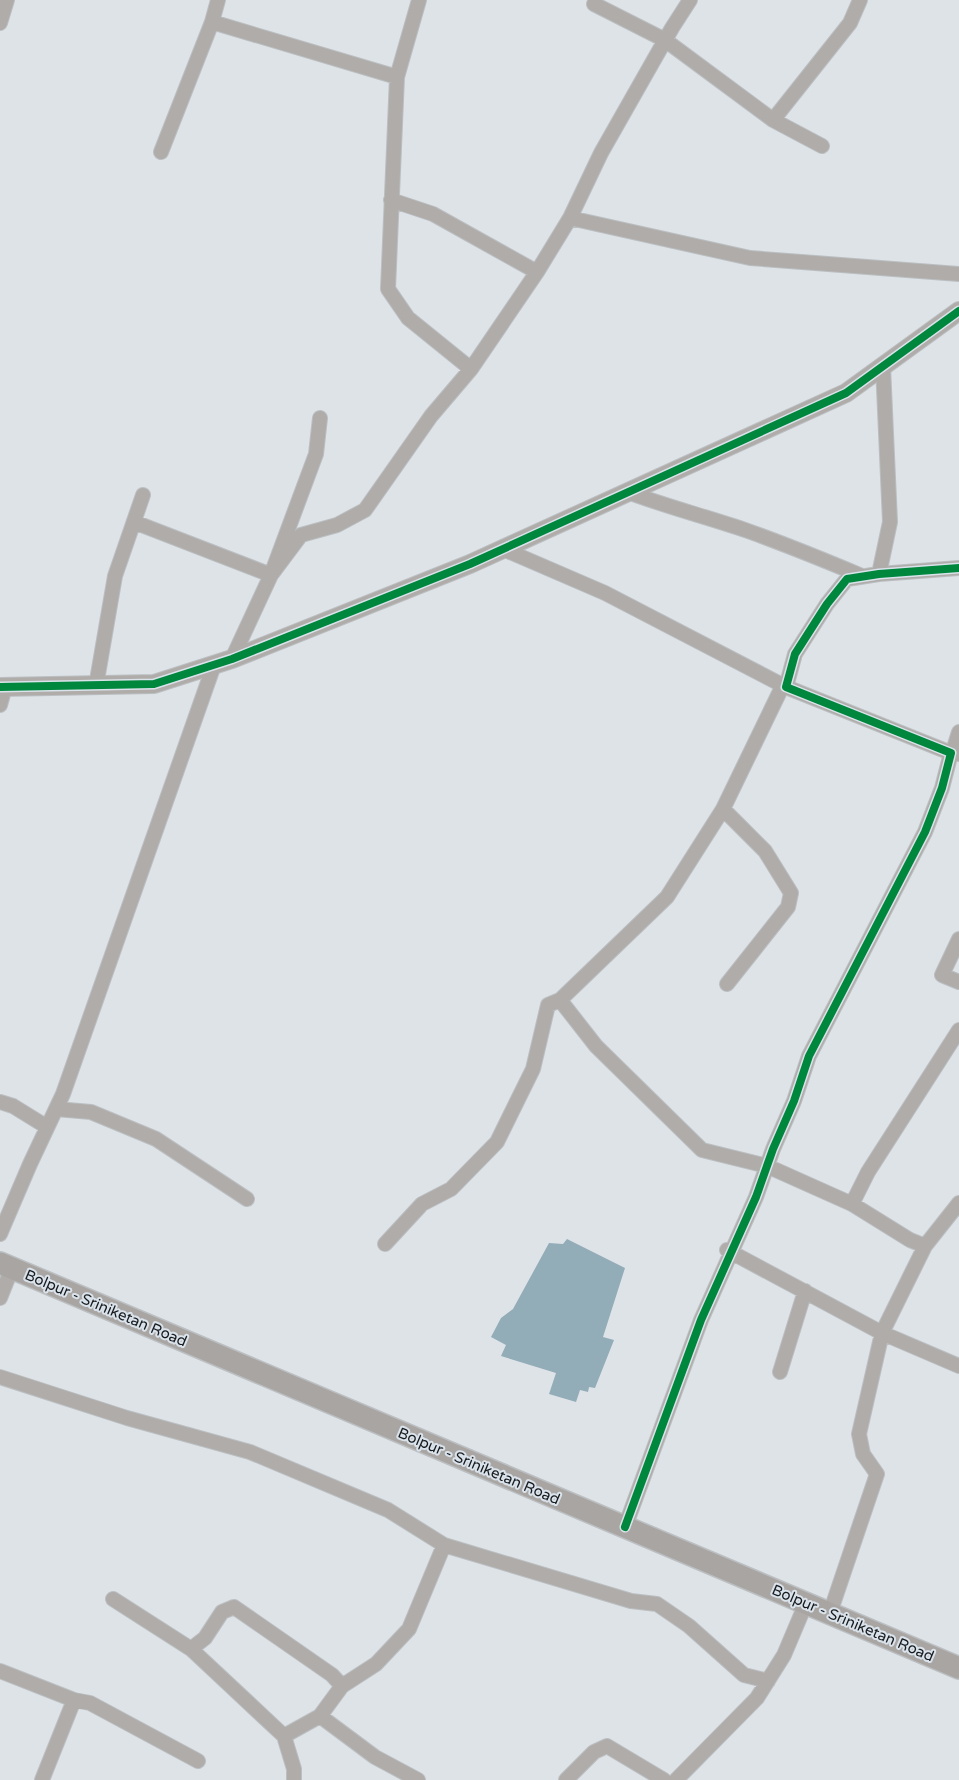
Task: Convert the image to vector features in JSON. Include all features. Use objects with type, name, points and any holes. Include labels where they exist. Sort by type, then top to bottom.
[{"type":"main road","name":"Bolpur - Sriniketan Road","points":[[6,1265],[959,1668]]},
{"type":"street","points":[[0,23],[7,0]]},
{"type":"street","points":[[161,152],[212,22],[218,0]]},
{"type":"street","points":[[419,0],[396,77],[388,289],[408,318],[471,369]]},
{"type":"street","points":[[272,575],[301,535],[337,525],[365,510],[431,416],[471,369],[538,272],[570,218],[601,153],[690,0]]},
{"type":"street","points":[[773,120],[850,23],[860,0]]},
{"type":"street","points":[[594,4],[665,40],[773,120],[822,146]]},
{"type":"street","points":[[212,22],[396,77]]},
{"type":"street","points":[[391,200],[433,214],[538,272]]},
{"type":"street","points":[[570,218],[750,258],[959,274]]},
{"type":"street","points":[[0,705],[3,687],[154,684],[232,660],[460,568],[846,393],[959,311]]},
{"type":"street","points":[[879,574],[890,522],[883,366]]},
{"type":"street","points":[[232,660],[272,575],[316,454],[320,418]]},
{"type":"street","points":[[628,492],[662,505],[747,531],[863,576]]},
{"type":"street","points":[[96,686],[115,576],[142,495]]},
{"type":"street","points":[[134,522],[272,575]]},
{"type":"street","points":[[503,549],[605,593],[785,686],[952,753],[942,788],[925,832],[809,1056],[794,1102],[767,1166],[756,1198],[729,1251],[701,1320],[625,1527]]},
{"type":"street","points":[[385,1244],[422,1204],[450,1189],[497,1142],[533,1069],[548,1005],[560,1000],[667,897],[723,809],[785,686],[795,654],[827,604],[847,579],[879,574],[959,568]]},
{"type":"street","points":[[0,1234],[67,1085],[214,666]]},
{"type":"street","points":[[959,732],[953,751],[959,754]]},
{"type":"street","points":[[723,809],[765,851],[791,893],[788,907],[727,984]]},
{"type":"street","points":[[959,939],[942,975],[959,982]]},
{"type":"street","points":[[560,1000],[596,1046],[702,1150],[767,1166],[852,1204],[910,1240],[925,1246]]},
{"type":"street","points":[[852,1204],[868,1172],[959,1030]]},
{"type":"street","points":[[0,1102],[13,1106],[48,1127]]},
{"type":"street","points":[[56,1109],[91,1112],[156,1139],[248,1199]]},
{"type":"street","points":[[830,1613],[877,1474],[863,1454],[858,1434],[882,1333],[925,1246],[958,1206]]},
{"type":"street","points":[[729,1251],[882,1333],[959,1366]]},
{"type":"street","points":[[0,1298],[6,1265]]},
{"type":"street","points":[[780,1372],[805,1291]]},
{"type":"street","points":[[0,1378],[127,1418],[250,1452],[388,1510],[444,1545],[631,1601],[657,1604],[689,1626],[744,1675],[768,1681]]},
{"type":"street","points":[[284,1736],[320,1716],[342,1686],[376,1664],[409,1630],[444,1545]]},
{"type":"street","points":[[113,1599],[191,1649],[284,1736],[294,1769],[294,1780]]},
{"type":"street","points":[[676,1780],[757,1698],[784,1656],[806,1603]]},
{"type":"street","points":[[191,1649],[205,1638],[222,1612],[234,1607],[332,1675],[342,1686]]},
{"type":"street","points":[[0,1672],[74,1700],[90,1703],[198,1761]]},
{"type":"street","points":[[42,1780],[74,1700]]},
{"type":"street","points":[[320,1716],[375,1757],[418,1780]]},
{"type":"street","points":[[566,1780],[594,1752],[607,1746],[664,1780]]},
{"type":"water","points":[[567,1239],[625,1268],[603,1337],[614,1340],[595,1388],[589,1387],[588,1392],[580,1390],[576,1402],[549,1394],[556,1373],[501,1356],[506,1345],[491,1337],[501,1318],[513,1309],[549,1243],[563,1244]]},
{"type":"cycle path","points":[[0,687],[154,684],[232,659],[470,564],[846,393],[959,311]]},
{"type":"cycle path","points":[[625,1527],[701,1320],[756,1197],[773,1149],[794,1101],[809,1056],[925,832],[942,788],[951,753],[786,687],[795,654],[827,604],[847,579],[879,574],[959,568]]}]
